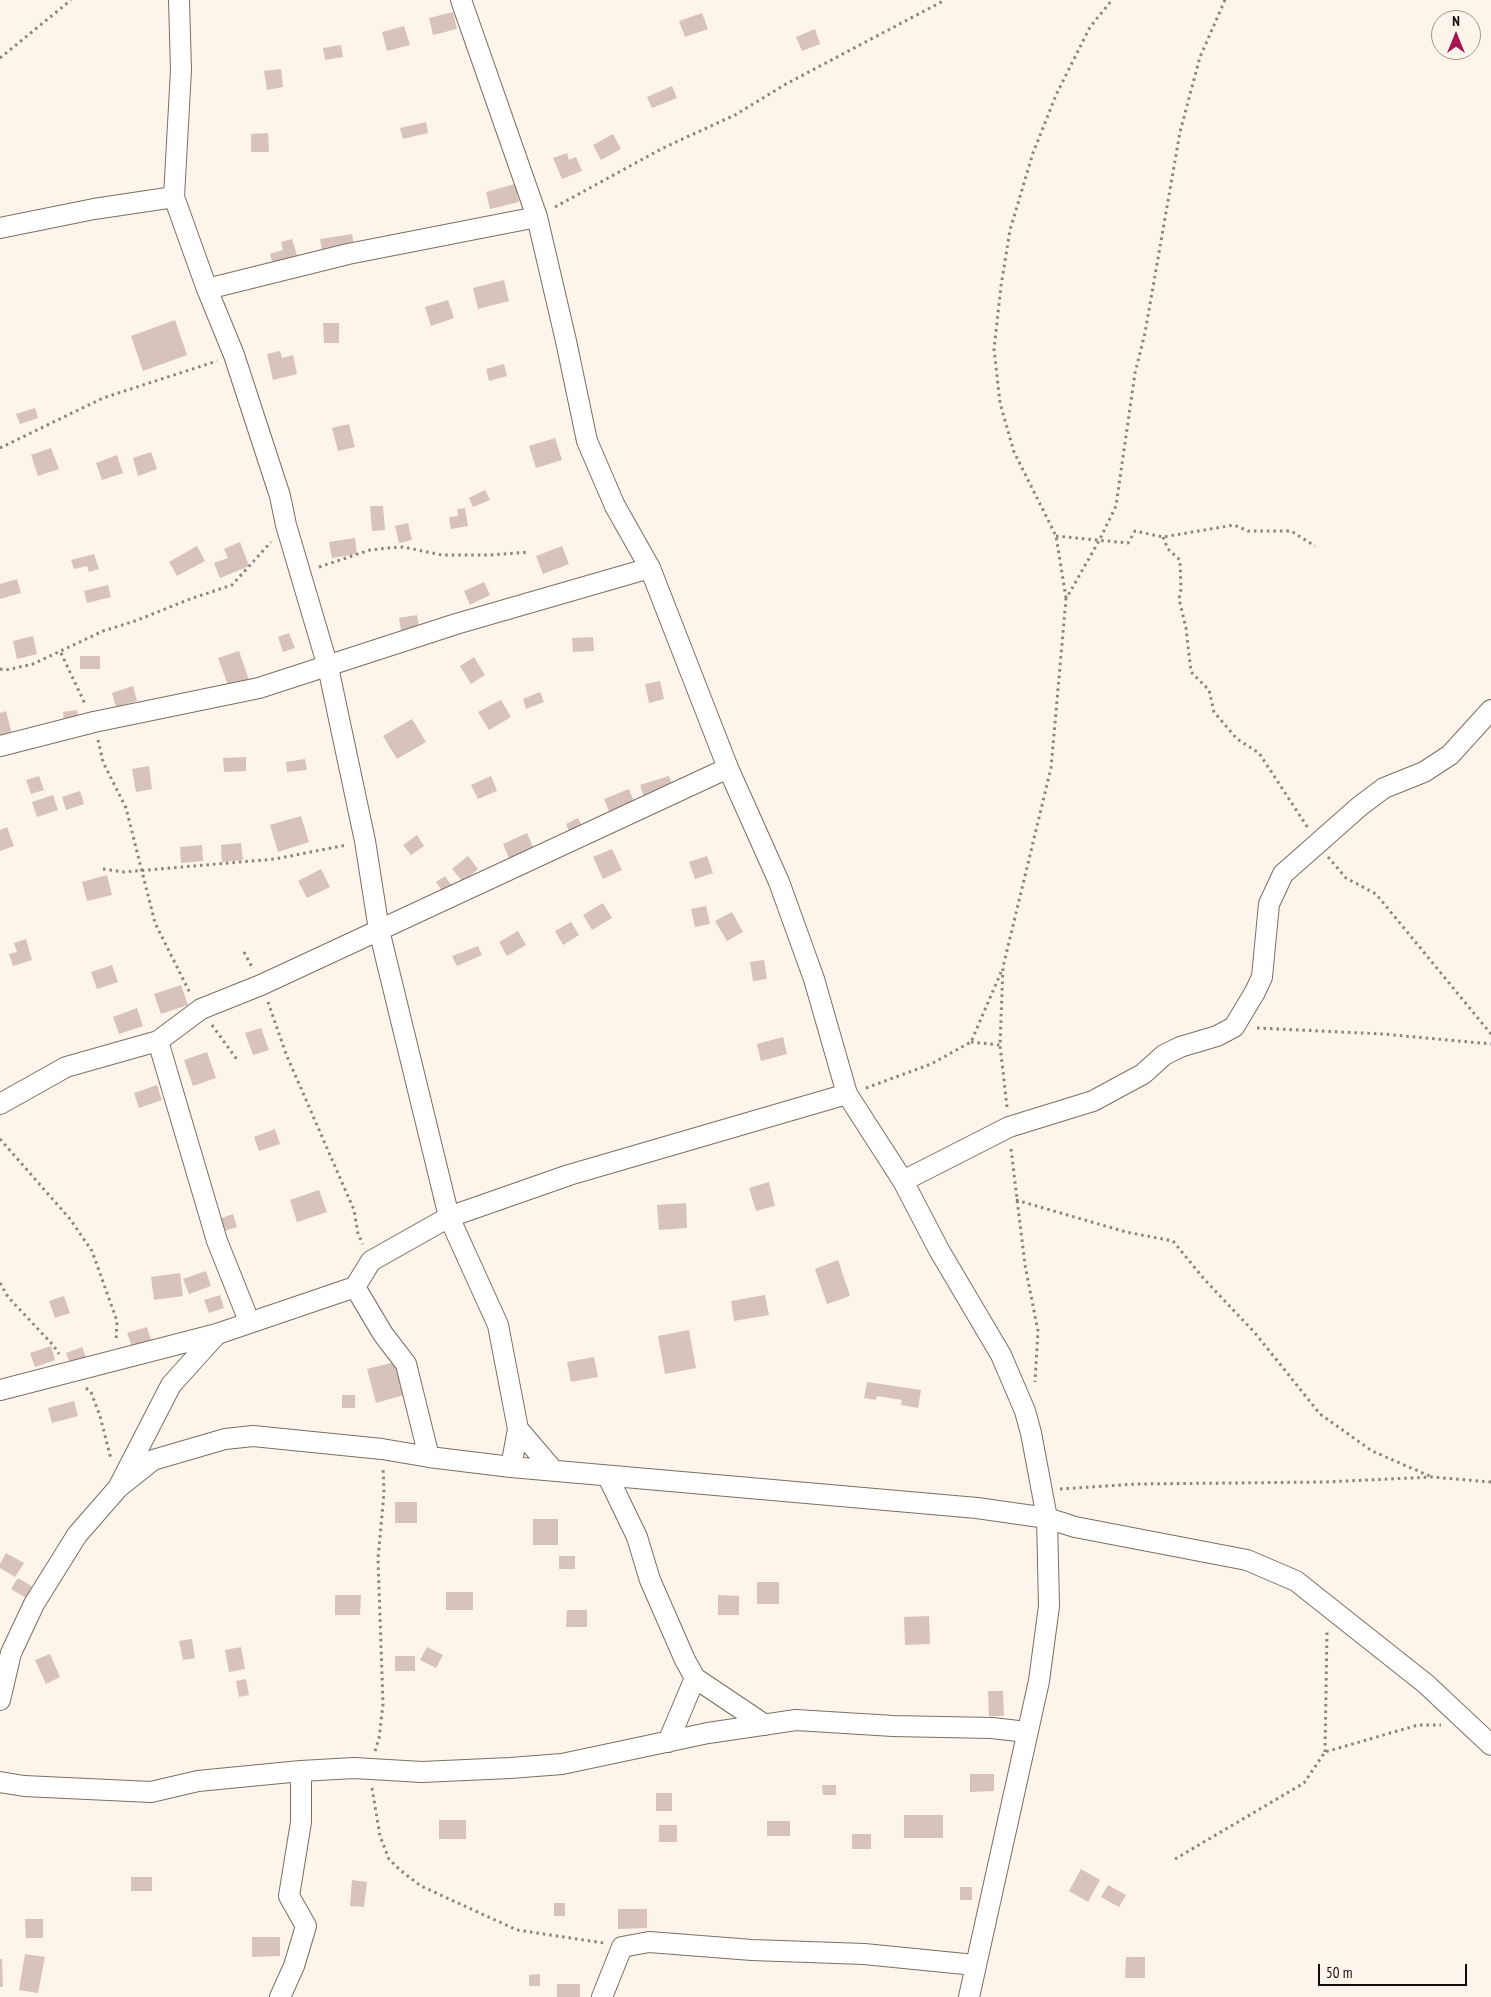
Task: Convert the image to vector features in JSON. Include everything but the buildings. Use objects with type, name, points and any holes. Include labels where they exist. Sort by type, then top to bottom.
[{"type":"street","points":[[179,0],[181,70],[174,197],[207,290],[234,355],[280,496],[286,525],[303,576],[328,667],[365,841],[379,930],[449,1217],[498,1325],[518,1429],[511,1467]]},
{"type":"street","points":[[461,0],[537,217],[566,340],[586,441],[615,506],[650,568],[728,768],[779,882],[814,979],[847,1094],[903,1181],[939,1250],[1001,1355],[1025,1411],[1043,1490],[1047,1518],[1049,1606],[1038,1681],[1008,1826],[975,1965],[970,1997]]},
{"type":"street","points":[[0,228],[94,209],[174,197]]},
{"type":"street","points":[[207,290],[348,254],[537,217]]},
{"type":"street","points":[[0,746],[94,722],[260,688],[456,624],[650,568]]},
{"type":"street","points":[[903,1181],[1009,1127],[1093,1101],[1143,1074],[1164,1055],[1180,1047],[1217,1036],[1234,1027],[1255,992],[1262,976],[1269,904],[1282,874],[1360,806],[1384,788],[1424,772],[1450,754],[1491,710]]},
{"type":"street","points":[[0,1104],[66,1067],[158,1041],[201,1010],[261,985],[728,768]]},
{"type":"street","points":[[158,1041],[217,1241],[249,1321]]},
{"type":"street","points":[[0,1390],[114,1359],[160,1350],[217,1334],[249,1321],[355,1287],[371,1261],[449,1217],[569,1175],[847,1094]]},
{"type":"street","points":[[355,1287],[383,1334],[406,1364],[430,1457]]},
{"type":"street","points":[[118,1488],[170,1385],[217,1334]]},
{"type":"street","points":[[518,1429],[553,1470]]},
{"type":"street","points":[[0,1700],[11,1653],[34,1604],[77,1535],[118,1488],[153,1460],[225,1439],[253,1436],[382,1449],[511,1467],[977,1508],[1047,1518],[1092,1530],[1246,1560],[1296,1581],[1426,1684],[1468,1726],[1491,1745]]},
{"type":"street","points":[[608,1476],[638,1537],[650,1580],[684,1660],[695,1678],[765,1725]]},
{"type":"street","points":[[668,1742],[695,1678]]},
{"type":"street","points":[[0,1782],[24,1786],[151,1792],[198,1782],[301,1771],[370,1768],[422,1772],[562,1764],[668,1742],[796,1720],[892,1726],[992,1728],[1027,1732]]},
{"type":"street","points":[[279,1997],[294,1966],[306,1926],[289,1896],[301,1822],[301,1771]]},
{"type":"street","points":[[602,1997],[622,1946],[648,1942],[752,1950],[890,1956],[975,1965]]},
{"type":"path","points":[[0,58],[71,0]]},
{"type":"path","points":[[537,217],[663,148],[752,106],[786,84],[944,0]]},
{"type":"path","points":[[1026,875],[1050,768],[1066,599],[1056,536],[1014,452],[1000,404],[994,349],[1010,230],[1033,153],[1056,94],[1090,27],[1112,0]]},
{"type":"path","points":[[1066,599],[1100,539],[1116,506],[1135,373],[1145,333],[1180,132],[1200,57],[1225,0]]},
{"type":"path","points":[[0,448],[103,398],[234,355]]},
{"type":"path","points":[[0,669],[6,670],[33,664],[60,653],[103,631],[135,622],[190,599],[232,585],[286,525]]},
{"type":"path","points":[[1056,536],[1128,543],[1134,531],[1164,536],[1234,525],[1248,531],[1291,531],[1315,546]]},
{"type":"path","points":[[1164,536],[1168,549],[1180,560],[1181,589],[1179,599],[1186,628],[1191,672],[1209,690],[1214,712],[1237,739],[1259,753],[1276,776],[1284,793],[1302,816],[1317,845],[1346,878],[1376,894],[1491,1034]]},
{"type":"path","points":[[303,576],[325,564],[387,548],[403,547],[442,555],[490,555],[529,552]]},
{"type":"path","points":[[60,653],[94,722],[103,762],[126,808],[155,923],[201,1010],[238,1061]]},
{"type":"path","points":[[103,869],[124,872],[275,859],[365,841]]},
{"type":"path","points":[[244,952],[261,985],[286,1054],[354,1210],[358,1234],[371,1261]]},
{"type":"path","points":[[847,1094],[887,1082],[931,1064],[971,1042],[1004,967]]},
{"type":"path","points":[[1234,1027],[1383,1034],[1491,1044]]},
{"type":"path","points":[[971,1042],[1000,1045]]},
{"type":"path","points":[[0,1139],[70,1219],[92,1251],[117,1321],[114,1359]]},
{"type":"path","points":[[1016,1200],[1126,1232],[1174,1241],[1204,1279],[1255,1333],[1320,1414],[1372,1451],[1432,1476]]},
{"type":"path","points":[[382,1449],[384,1493],[378,1558],[378,1590],[383,1704],[379,1738],[370,1768],[380,1836],[389,1858],[400,1870],[421,1886],[517,1930],[622,1946]]},
{"type":"path","points":[[1043,1490],[1136,1484],[1325,1482],[1432,1476],[1491,1482]]},
{"type":"path","points":[[1176,1859],[1304,1783],[1325,1752],[1327,1606]]},
{"type":"path","points":[[1325,1752],[1418,1724],[1468,1726]]}]
